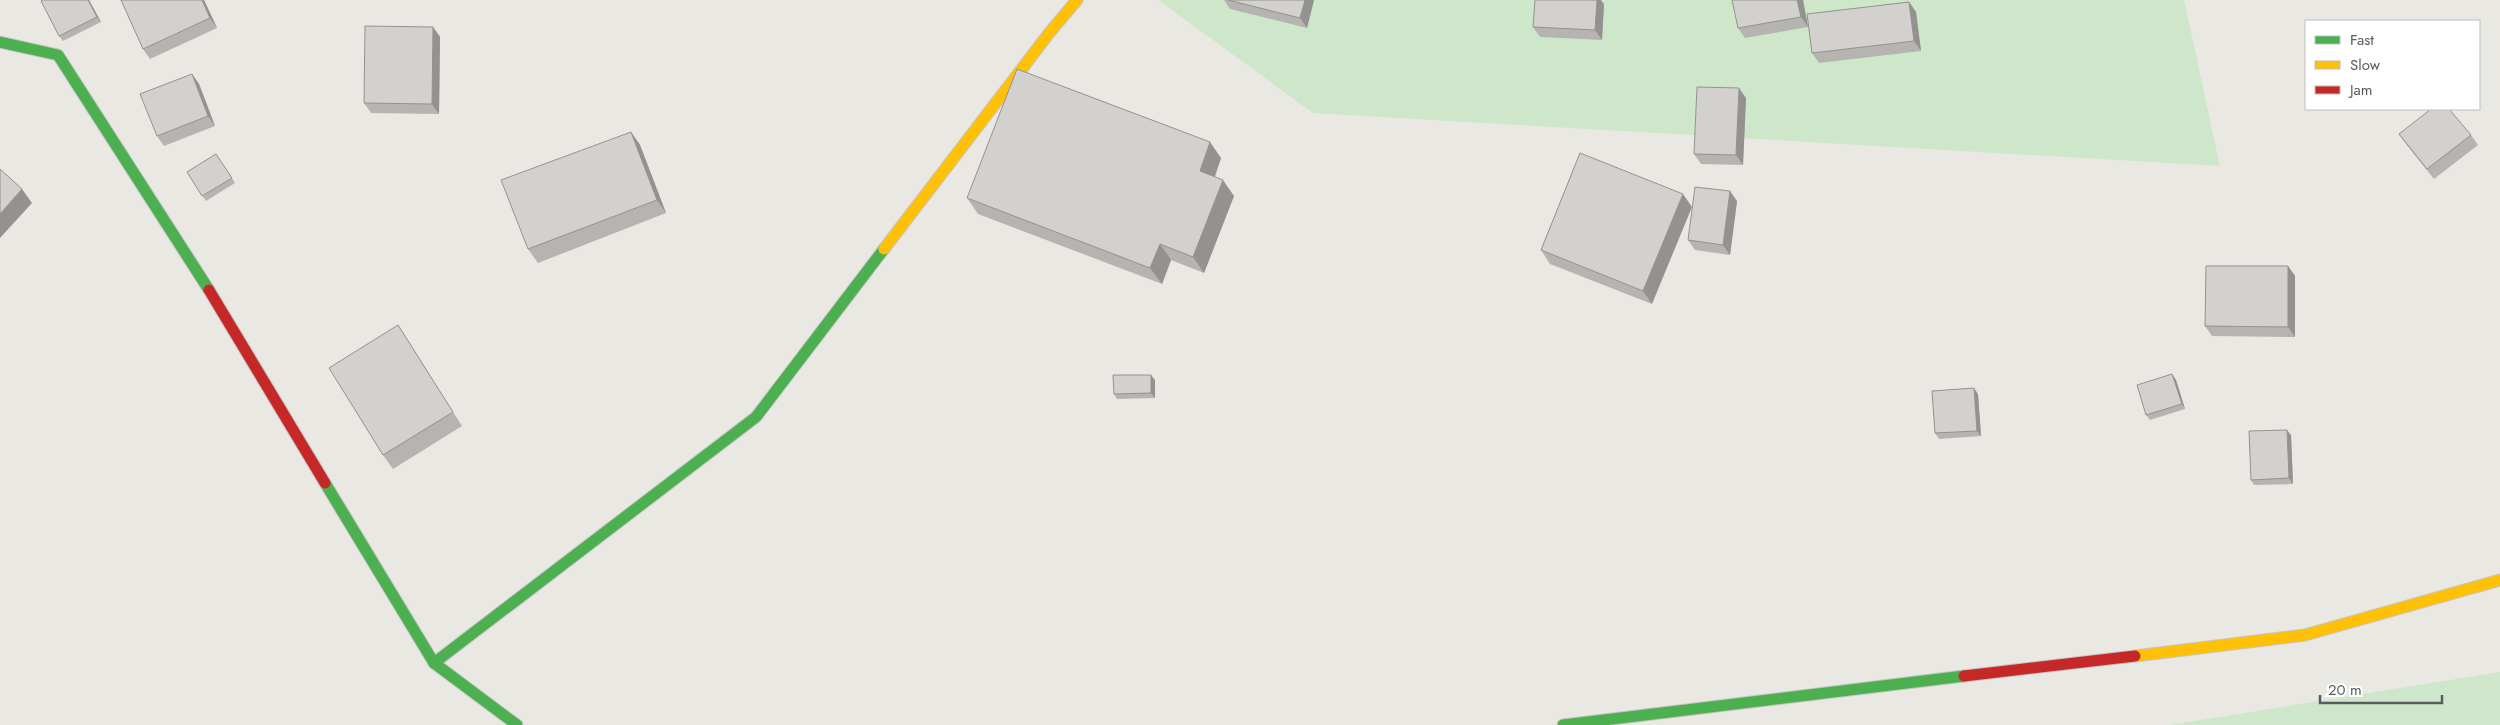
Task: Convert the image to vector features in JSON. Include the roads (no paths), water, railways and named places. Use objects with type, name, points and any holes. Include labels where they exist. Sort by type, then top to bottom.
[{"type":"street","points":[[434,663],[756,417],[1050,32],[1077,0]]},
{"type":"street","points":[[0,42],[58,55],[201,277],[434,663],[517,725]]},
{"type":"street","points":[[1562,725],[2305,635],[2500,580]]}]
